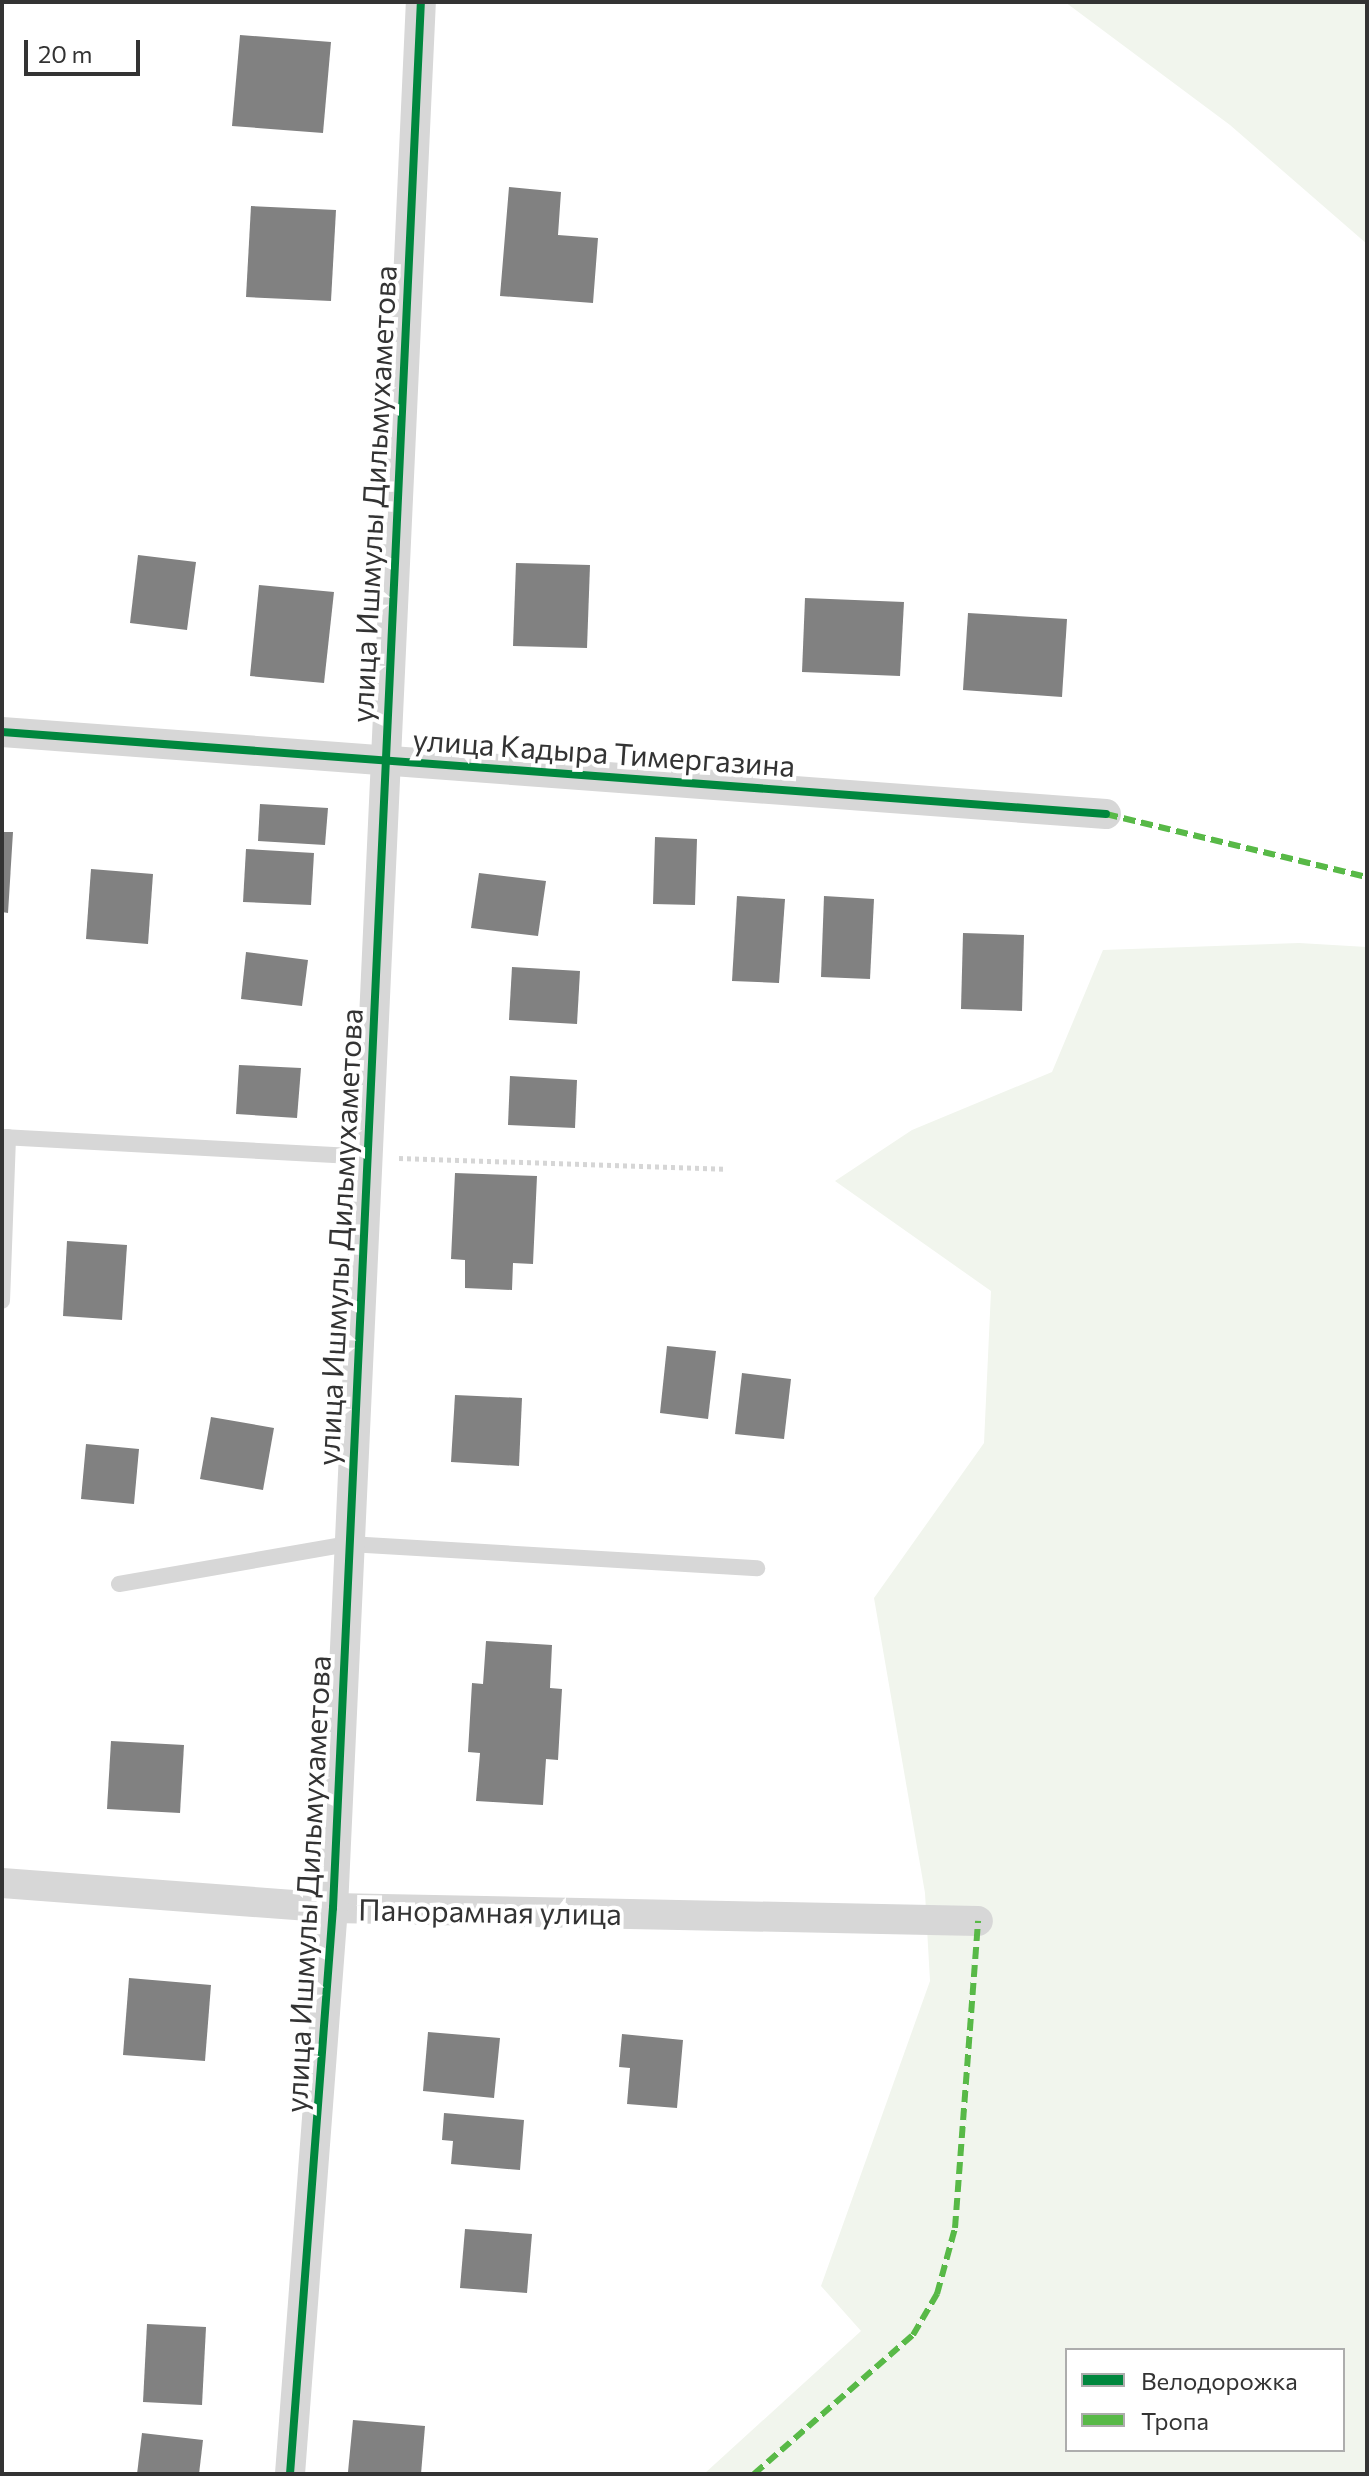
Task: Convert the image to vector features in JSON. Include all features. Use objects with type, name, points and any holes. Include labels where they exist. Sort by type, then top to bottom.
[{"type":"street","name":"улица Ишмулы Дильмухаметова","points":[[290,2474],[333,1908],[421,2]]},
{"type":"street","name":"улица Кадыра Тимергазина","points":[[2,732],[1106,814]]},
{"type":"street","name":"Панорамная улица","points":[[2,1883],[333,1908],[978,1921]]},
{"type":"lane","points":[[2,1301],[5,1137],[366,1157]]},
{"type":"lane","points":[[119,1584],[349,1544],[757,1568]]},
{"type":"path","points":[[366,1157],[724,1169]]},
{"type":"shaded area","points":[[1065,2],[1367,2],[1367,244],[1230,125]]},
{"type":"shaded area","points":[[1299,943],[1367,947],[1367,2474],[704,2474],[861,2331],[821,2286],[930,1981],[925,1893],[874,1598],[984,1443],[991,1291],[835,1181],[912,1130],[1052,1072],[1103,950]]},
{"type":"building","points":[[240,35],[331,42],[323,133],[232,126]]},
{"type":"building","points":[[509,187],[561,192],[558,235],[598,238],[593,303],[500,296]]},
{"type":"building","points":[[251,206],[336,210],[331,301],[246,297]]},
{"type":"building","points":[[138,555],[196,562],[187,630],[130,623]]},
{"type":"building","points":[[516,563],[590,565],[587,648],[513,646]]},
{"type":"building","points":[[259,585],[334,592],[324,683],[250,676]]},
{"type":"building","points":[[805,598],[904,602],[900,676],[802,672]]},
{"type":"building","points":[[968,613],[1067,619],[1062,697],[963,690]]},
{"type":"building","points":[[260,804],[328,808],[325,845],[258,841]]},
{"type":"building","points":[[2,832],[13,832],[8,913],[2,912]]},
{"type":"building","points":[[655,837],[697,839],[695,905],[653,904]]},
{"type":"building","points":[[246,849],[314,853],[311,905],[243,902]]},
{"type":"building","points":[[91,869],[153,874],[148,944],[86,939]]},
{"type":"building","points":[[479,873],[546,881],[538,936],[471,928]]},
{"type":"building","points":[[737,896],[785,899],[779,983],[732,981]]},
{"type":"building","points":[[824,896],[874,899],[870,979],[821,977]]},
{"type":"building","points":[[963,933],[1024,935],[1022,1011],[961,1009]]},
{"type":"building","points":[[246,952],[308,960],[302,1006],[241,999]]},
{"type":"building","points":[[512,967],[580,971],[577,1024],[509,1020]]},
{"type":"building","points":[[239,1065],[301,1068],[297,1118],[236,1114]]},
{"type":"building","points":[[510,1076],[577,1080],[575,1128],[508,1125]]},
{"type":"building","points":[[455,1173],[537,1176],[533,1264],[513,1263],[512,1290],[465,1288],[465,1260],[451,1259]]},
{"type":"building","points":[[67,1241],[127,1245],[122,1320],[63,1316]]},
{"type":"building","points":[[667,1346],[716,1351],[708,1419],[660,1413]]},
{"type":"building","points":[[742,1373],[791,1379],[784,1439],[735,1434]]},
{"type":"building","points":[[455,1395],[522,1398],[519,1466],[451,1462]]},
{"type":"building","points":[[211,1417],[274,1428],[263,1490],[200,1479]]},
{"type":"building","points":[[86,1444],[139,1449],[134,1504],[81,1499]]},
{"type":"building","points":[[486,1641],[552,1645],[550,1688],[562,1689],[558,1760],[546,1759],[543,1805],[476,1801],[480,1753],[468,1752],[472,1683],[483,1684]]},
{"type":"building","points":[[111,1741],[184,1745],[180,1813],[107,1809]]},
{"type":"building","points":[[129,1978],[211,1985],[205,2061],[123,2055]]},
{"type":"building","points":[[428,2032],[500,2038],[494,2098],[423,2091]]},
{"type":"building","points":[[622,2034],[683,2040],[677,2108],[627,2104],[630,2068],[619,2067]]},
{"type":"building","points":[[444,2113],[524,2120],[520,2170],[451,2164],[453,2141],[442,2140]]},
{"type":"building","points":[[465,2229],[532,2234],[527,2293],[460,2288]]},
{"type":"building","points":[[147,2324],[206,2327],[202,2405],[143,2402]]},
{"type":"building","points":[[353,2420],[425,2426],[421,2474],[348,2472]]},
{"type":"building","points":[[142,2433],[203,2440],[199,2474],[137,2474]]},
{"type":"marked path","points":[[1106,814],[1367,877]]},
{"type":"marked path","points":[[754,2474],[913,2335],[937,2294],[955,2228],[978,1921]]},
{"type":"cycle path","points":[[290,2474],[333,1908],[421,2]]},
{"type":"cycle path","points":[[2,732],[1106,814]]}]
